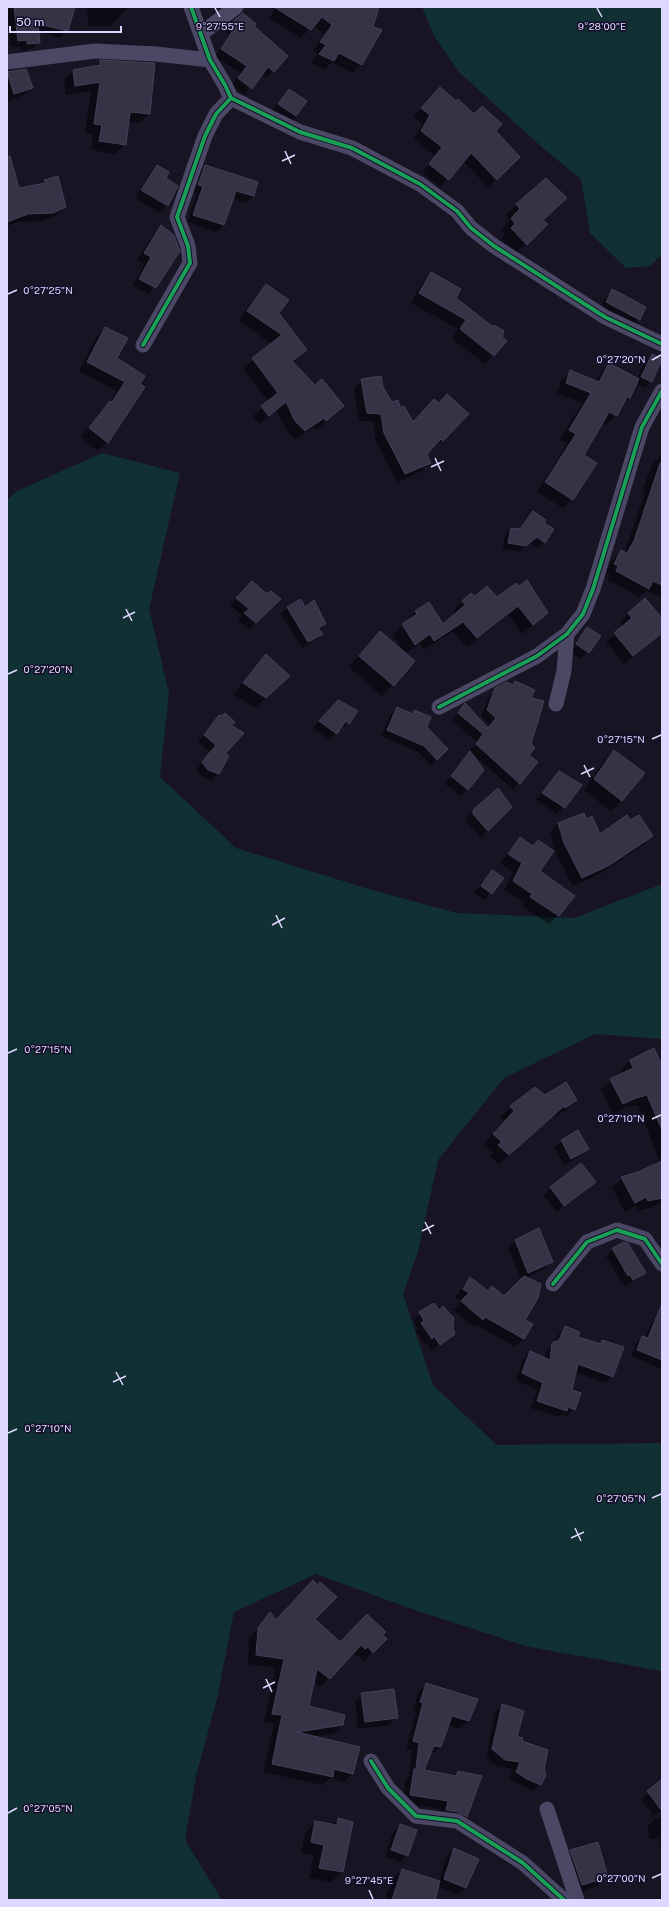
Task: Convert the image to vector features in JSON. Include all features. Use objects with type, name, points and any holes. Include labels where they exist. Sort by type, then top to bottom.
[{"type":"street","points":[[191,7],[202,33],[210,60],[231,98],[300,132],[352,148],[420,184],[457,211],[471,228],[500,249],[605,318],[662,344]]},
{"type":"street","points":[[202,33],[236,7]]},
{"type":"street","points":[[7,62],[95,51],[156,54],[210,60]]},
{"type":"street","points":[[143,345],[190,264],[188,246],[177,217],[205,136],[216,114],[231,98]]},
{"type":"street","points":[[439,707],[537,656],[567,634],[583,614],[591,595],[642,427],[662,391]]},
{"type":"street","points":[[556,704],[564,671],[567,634]]},
{"type":"street","points":[[553,1284],[587,1242],[618,1230],[645,1239],[662,1264]]},
{"type":"street","points":[[371,1761],[388,1788],[416,1816],[456,1821],[524,1863],[564,1900]]},
{"type":"street","points":[[547,1809],[577,1900]]},
{"type":"green space","points":[[422,7],[662,7],[662,254],[650,266],[626,268],[590,233],[581,179],[544,149],[459,72],[434,36]]},
{"type":"green space","points":[[102,453],[180,473],[149,609],[169,693],[160,777],[236,848],[372,890],[457,913],[574,918],[662,884],[662,1039],[595,1034],[504,1078],[438,1160],[418,1252],[403,1294],[433,1385],[497,1445],[662,1443],[662,1671],[525,1646],[409,1608],[316,1574],[234,1612],[217,1699],[196,1776],[185,1840],[222,1900],[7,1900],[7,500],[17,491]]},
{"type":"building","points":[[14,7],[75,7],[68,31],[38,24],[40,43],[27,44],[27,40],[18,41]]},
{"type":"building","points":[[274,7],[379,7],[373,27],[382,30],[362,65],[339,53],[334,61],[319,54],[326,45],[320,42],[332,25],[322,17],[311,30]]},
{"type":"building","points":[[243,13],[256,24],[254,26],[288,56],[274,72],[268,67],[252,89],[238,78],[247,66],[221,49],[235,27],[231,23]]},
{"type":"building","points":[[100,60],[155,63],[150,114],[130,112],[126,145],[99,141],[102,125],[94,124],[100,82],[75,86],[73,70],[100,65]]},
{"type":"building","points":[[26,69],[33,88],[14,94],[7,72]]},
{"type":"building","points":[[440,87],[456,101],[458,99],[474,114],[482,106],[502,124],[496,131],[520,157],[497,180],[471,153],[449,180],[429,164],[442,147],[421,131],[430,115],[421,108]]},
{"type":"building","points":[[289,89],[307,101],[296,116],[278,104]]},
{"type":"building","points":[[10,156],[19,188],[46,183],[44,180],[58,176],[66,207],[53,213],[28,214],[7,222],[7,157]]},
{"type":"building","points":[[157,165],[169,172],[166,178],[178,186],[168,206],[141,190]]},
{"type":"building","points":[[205,165],[258,182],[254,196],[236,191],[224,225],[193,215],[203,186],[198,185]]},
{"type":"building","points":[[546,178],[567,198],[543,220],[548,224],[527,245],[511,228],[515,224],[511,218],[520,209],[516,204]]},
{"type":"building","points":[[161,225],[174,235],[180,251],[156,288],[139,279],[151,257],[144,253]]},
{"type":"building","points":[[431,272],[461,289],[456,298],[493,327],[494,325],[504,331],[502,337],[507,341],[494,356],[460,329],[466,320],[419,293]]},
{"type":"building","points":[[266,284],[289,300],[279,313],[307,350],[292,361],[315,385],[322,379],[344,406],[326,421],[324,418],[305,431],[295,421],[286,402],[269,416],[261,406],[278,393],[252,358],[282,335],[247,311]]},
{"type":"building","points":[[612,289],[646,307],[640,320],[606,302]]},
{"type":"building","points":[[105,327],[128,338],[117,358],[145,376],[140,384],[145,387],[108,443],[89,428],[110,401],[112,402],[125,382],[87,362]]},
{"type":"building","points":[[652,354],[662,359],[652,382],[641,377]]},
{"type":"building","points":[[609,363],[639,379],[630,398],[627,397],[617,416],[609,412],[584,455],[597,463],[573,500],[545,482],[576,434],[569,430],[591,393],[566,383],[570,370],[599,382]]},
{"type":"building","points":[[381,376],[383,387],[392,402],[398,400],[400,407],[404,406],[413,422],[434,399],[439,403],[447,394],[469,414],[443,441],[441,439],[427,454],[431,463],[405,474],[384,433],[381,414],[367,413],[361,379]]},
{"type":"building","points":[[660,463],[662,463],[662,585],[653,581],[649,589],[616,571],[618,566],[614,564],[621,550],[627,553],[634,541]]},
{"type":"building","points":[[533,511],[546,520],[544,523],[554,529],[545,543],[537,537],[526,546],[508,543],[511,528],[520,529]]},
{"type":"building","points":[[527,580],[548,613],[533,625],[518,606],[477,638],[463,622],[434,641],[430,634],[415,645],[402,624],[417,614],[415,611],[429,602],[443,624],[465,605],[462,601],[471,593],[475,596],[487,586],[497,597],[516,583],[519,586]]},
{"type":"building","points":[[252,581],[267,594],[271,591],[281,599],[256,623],[244,613],[249,609],[236,598]]},
{"type":"building","points":[[645,598],[662,618],[662,633],[633,656],[614,633],[632,618],[628,613]]},
{"type":"building","points":[[301,599],[305,607],[314,600],[326,624],[318,628],[323,634],[308,642],[287,607]]},
{"type":"building","points":[[587,627],[601,636],[589,653],[576,644]]},
{"type":"building","points":[[380,631],[415,661],[394,686],[359,656]]},
{"type":"building","points":[[266,654],[290,676],[266,698],[243,683]]},
{"type":"building","points":[[515,681],[535,690],[531,698],[544,701],[531,744],[535,748],[529,755],[538,762],[520,784],[476,744],[483,734],[458,713],[465,703],[488,728],[496,718],[487,710],[495,688],[507,682],[513,685]]},
{"type":"building","points":[[338,700],[358,711],[349,724],[346,721],[337,734],[319,721]]},
{"type":"building","points":[[397,707],[413,714],[414,710],[431,717],[427,727],[448,749],[437,760],[424,746],[387,730]]},
{"type":"building","points":[[225,713],[235,722],[231,725],[244,733],[225,754],[229,756],[219,774],[208,770],[202,762],[216,745],[204,735],[219,715],[221,716]]},
{"type":"building","points":[[614,750],[645,773],[622,801],[594,779]]},
{"type":"building","points":[[470,751],[484,770],[468,790],[451,776]]},
{"type":"building","points":[[559,771],[582,785],[565,808],[542,793]]},
{"type":"building","points":[[498,788],[512,807],[488,831],[473,814],[473,810]]},
{"type":"building","points":[[584,813],[586,819],[592,816],[600,834],[627,815],[630,820],[639,815],[653,836],[610,865],[582,878],[564,843],[558,823]]},
{"type":"building","points":[[520,837],[533,846],[538,840],[554,851],[540,871],[575,896],[559,916],[530,897],[532,894],[513,881],[522,863],[508,854]]},
{"type":"building","points":[[492,870],[504,878],[492,894],[481,886]]},
{"type":"building","points":[[654,1048],[662,1065],[662,1130],[647,1095],[623,1104],[610,1079],[633,1068],[630,1060]]},
{"type":"building","points":[[566,1082],[577,1100],[565,1108],[564,1106],[509,1155],[498,1145],[502,1142],[493,1134],[514,1111],[510,1106],[535,1087],[545,1095]]},
{"type":"building","points":[[578,1130],[589,1149],[571,1159],[561,1140]]},
{"type":"building","points":[[662,1161],[662,1198],[648,1201],[646,1197],[635,1203],[621,1177],[638,1172]]},
{"type":"building","points":[[581,1163],[596,1182],[564,1206],[550,1187]]},
{"type":"building","points":[[539,1228],[553,1262],[528,1273],[515,1240]]},
{"type":"building","points":[[624,1242],[628,1243],[646,1273],[633,1280],[630,1275],[628,1276],[612,1248]]},
{"type":"building","points":[[524,1276],[541,1284],[538,1298],[525,1320],[533,1324],[524,1339],[485,1317],[483,1320],[461,1301],[469,1293],[463,1289],[470,1277],[488,1291],[492,1286],[504,1296]]},
{"type":"building","points":[[434,1303],[439,1310],[443,1306],[454,1318],[453,1328],[455,1334],[440,1345],[434,1336],[432,1339],[421,1323],[424,1321],[419,1312]]},
{"type":"building","points":[[661,1306],[662,1360],[637,1350],[642,1336],[648,1338]]},
{"type":"building","points":[[565,1326],[580,1332],[578,1337],[601,1344],[602,1340],[624,1347],[613,1377],[578,1364],[572,1390],[581,1393],[575,1410],[568,1407],[567,1411],[537,1401],[543,1383],[522,1373],[530,1351],[550,1360],[552,1343],[559,1340]]},
{"type":"building","points":[[313,1580],[318,1585],[320,1582],[337,1597],[315,1619],[340,1642],[367,1614],[386,1632],[383,1635],[387,1639],[373,1653],[368,1647],[365,1649],[361,1645],[330,1679],[317,1669],[309,1706],[345,1715],[343,1725],[297,1732],[360,1747],[353,1774],[334,1769],[333,1777],[272,1764],[282,1715],[272,1714],[284,1659],[256,1655],[258,1628],[270,1612],[276,1620]]},
{"type":"building","points":[[426,1683],[478,1699],[469,1721],[452,1716],[441,1747],[434,1746],[424,1770],[456,1776],[458,1771],[482,1776],[467,1817],[458,1812],[446,1810],[448,1801],[410,1795],[414,1769],[416,1769],[419,1743],[413,1741],[423,1703],[420,1702]]},
{"type":"building","points":[[394,1689],[398,1718],[365,1722],[361,1693]]},
{"type":"building","points":[[502,1704],[524,1711],[517,1737],[523,1738],[522,1741],[548,1750],[544,1769],[546,1775],[541,1785],[516,1772],[520,1762],[505,1760],[492,1749]]},
{"type":"building","points":[[662,1779],[662,1811],[647,1791]]},
{"type":"building","points":[[338,1818],[353,1822],[343,1872],[319,1868],[324,1845],[311,1842],[315,1821],[337,1825]]},
{"type":"building","points":[[400,1824],[417,1830],[408,1856],[391,1850]]},
{"type":"building","points":[[598,1842],[608,1877],[582,1885],[570,1850]]},
{"type":"building","points":[[454,1848],[479,1859],[466,1888],[444,1879]]},
{"type":"building","points":[[402,1869],[440,1881],[435,1900],[392,1900]]},
{"type":"cycle path","points":[[191,7],[210,60],[231,98],[300,132],[352,148],[420,184],[457,211],[471,228],[494,246],[605,317],[662,344]]},
{"type":"cycle path","points":[[143,345],[190,263],[188,246],[177,217],[205,136],[216,114],[231,98]]},
{"type":"cycle path","points":[[439,707],[537,656],[567,634],[583,614],[593,589],[642,427],[662,391]]},
{"type":"cycle path","points":[[553,1284],[587,1242],[617,1230],[645,1239],[662,1264]]},
{"type":"cycle path","points":[[371,1761],[388,1788],[416,1816],[457,1821],[523,1863],[564,1900]]}]
